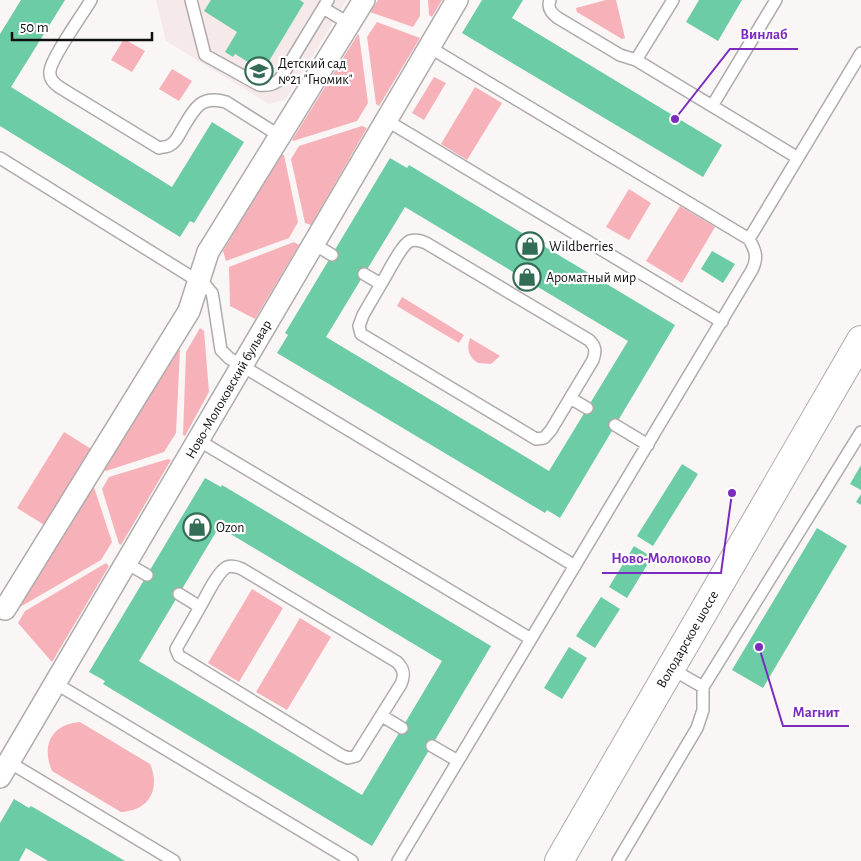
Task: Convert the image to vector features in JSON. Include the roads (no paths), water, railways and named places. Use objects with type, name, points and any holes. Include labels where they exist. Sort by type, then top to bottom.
[{"type":"main road","name":"Володарское шоссе","points":[[559,861],[861,340]]},
{"type":"street","points":[[2,611],[189,311],[208,252],[364,0]]},
{"type":"street","name":"Ново-Молоковский бульвар","points":[[4,770],[457,0]]},
{"type":"lane","points":[[91,0],[53,61],[50,72],[52,81],[59,87],[159,148],[170,145],[177,138],[195,109],[203,101],[217,100],[226,102],[280,136]]},
{"type":"lane","points":[[191,0],[205,55],[258,85],[264,86],[275,83],[280,78],[326,4],[350,24]]},
{"type":"lane","points":[[550,0],[551,13],[558,18],[620,56],[636,60],[798,158]]},
{"type":"lane","points":[[636,60],[673,0]]},
{"type":"lane","points":[[712,106],[776,0]]},
{"type":"lane","points":[[398,861],[722,322],[756,262],[757,255],[749,239],[429,47]]},
{"type":"lane","points":[[749,239],[861,53]]},
{"type":"lane","points":[[386,120],[722,322]]},
{"type":"lane","points":[[0,158],[206,286],[212,293],[221,350],[229,358],[575,566]]},
{"type":"lane","points":[[418,240],[589,340],[594,345],[596,352],[551,430],[544,438],[536,439],[361,334],[359,326],[363,314],[381,284],[403,248],[409,241],[418,240]]},
{"type":"lane","points":[[314,244],[332,255]]},
{"type":"lane","points":[[364,274],[381,284]]},
{"type":"lane","points":[[570,398],[587,408]]},
{"type":"lane","points":[[615,425],[648,445]]},
{"type":"lane","points":[[618,861],[697,728],[703,710],[703,688],[861,432]]},
{"type":"lane","points":[[198,440],[531,640]]},
{"type":"lane","points":[[126,563],[147,575]]},
{"type":"lane","points":[[233,566],[242,569],[398,662],[404,676],[382,716],[356,756],[348,758],[333,750],[179,656],[176,649],[200,607],[219,574],[226,567],[233,566]]},
{"type":"lane","points":[[179,594],[200,607]]},
{"type":"lane","points":[[670,668],[703,688]]},
{"type":"lane","points":[[55,683],[352,861]]},
{"type":"lane","points":[[382,716],[402,728]]},
{"type":"lane","points":[[432,746],[458,761]]},
{"type":"lane","points":[[4,770],[174,861]]},
{"type":"place","name":"Детский сад №21 \"Гномик\"","points":[[259,71]]},
{"type":"place","name":"Винлаб","points":[[675,119]]},
{"type":"place","name":"Wildberries","points":[[530,246]]},
{"type":"place","name":"Ароматный мир","points":[[527,277]]},
{"type":"place","name":"Ново-Молоково","points":[[732,493]]},
{"type":"place","name":"Ozon","points":[[197,527]]},
{"type":"place","name":"Магнит","points":[[759,647]]}]
